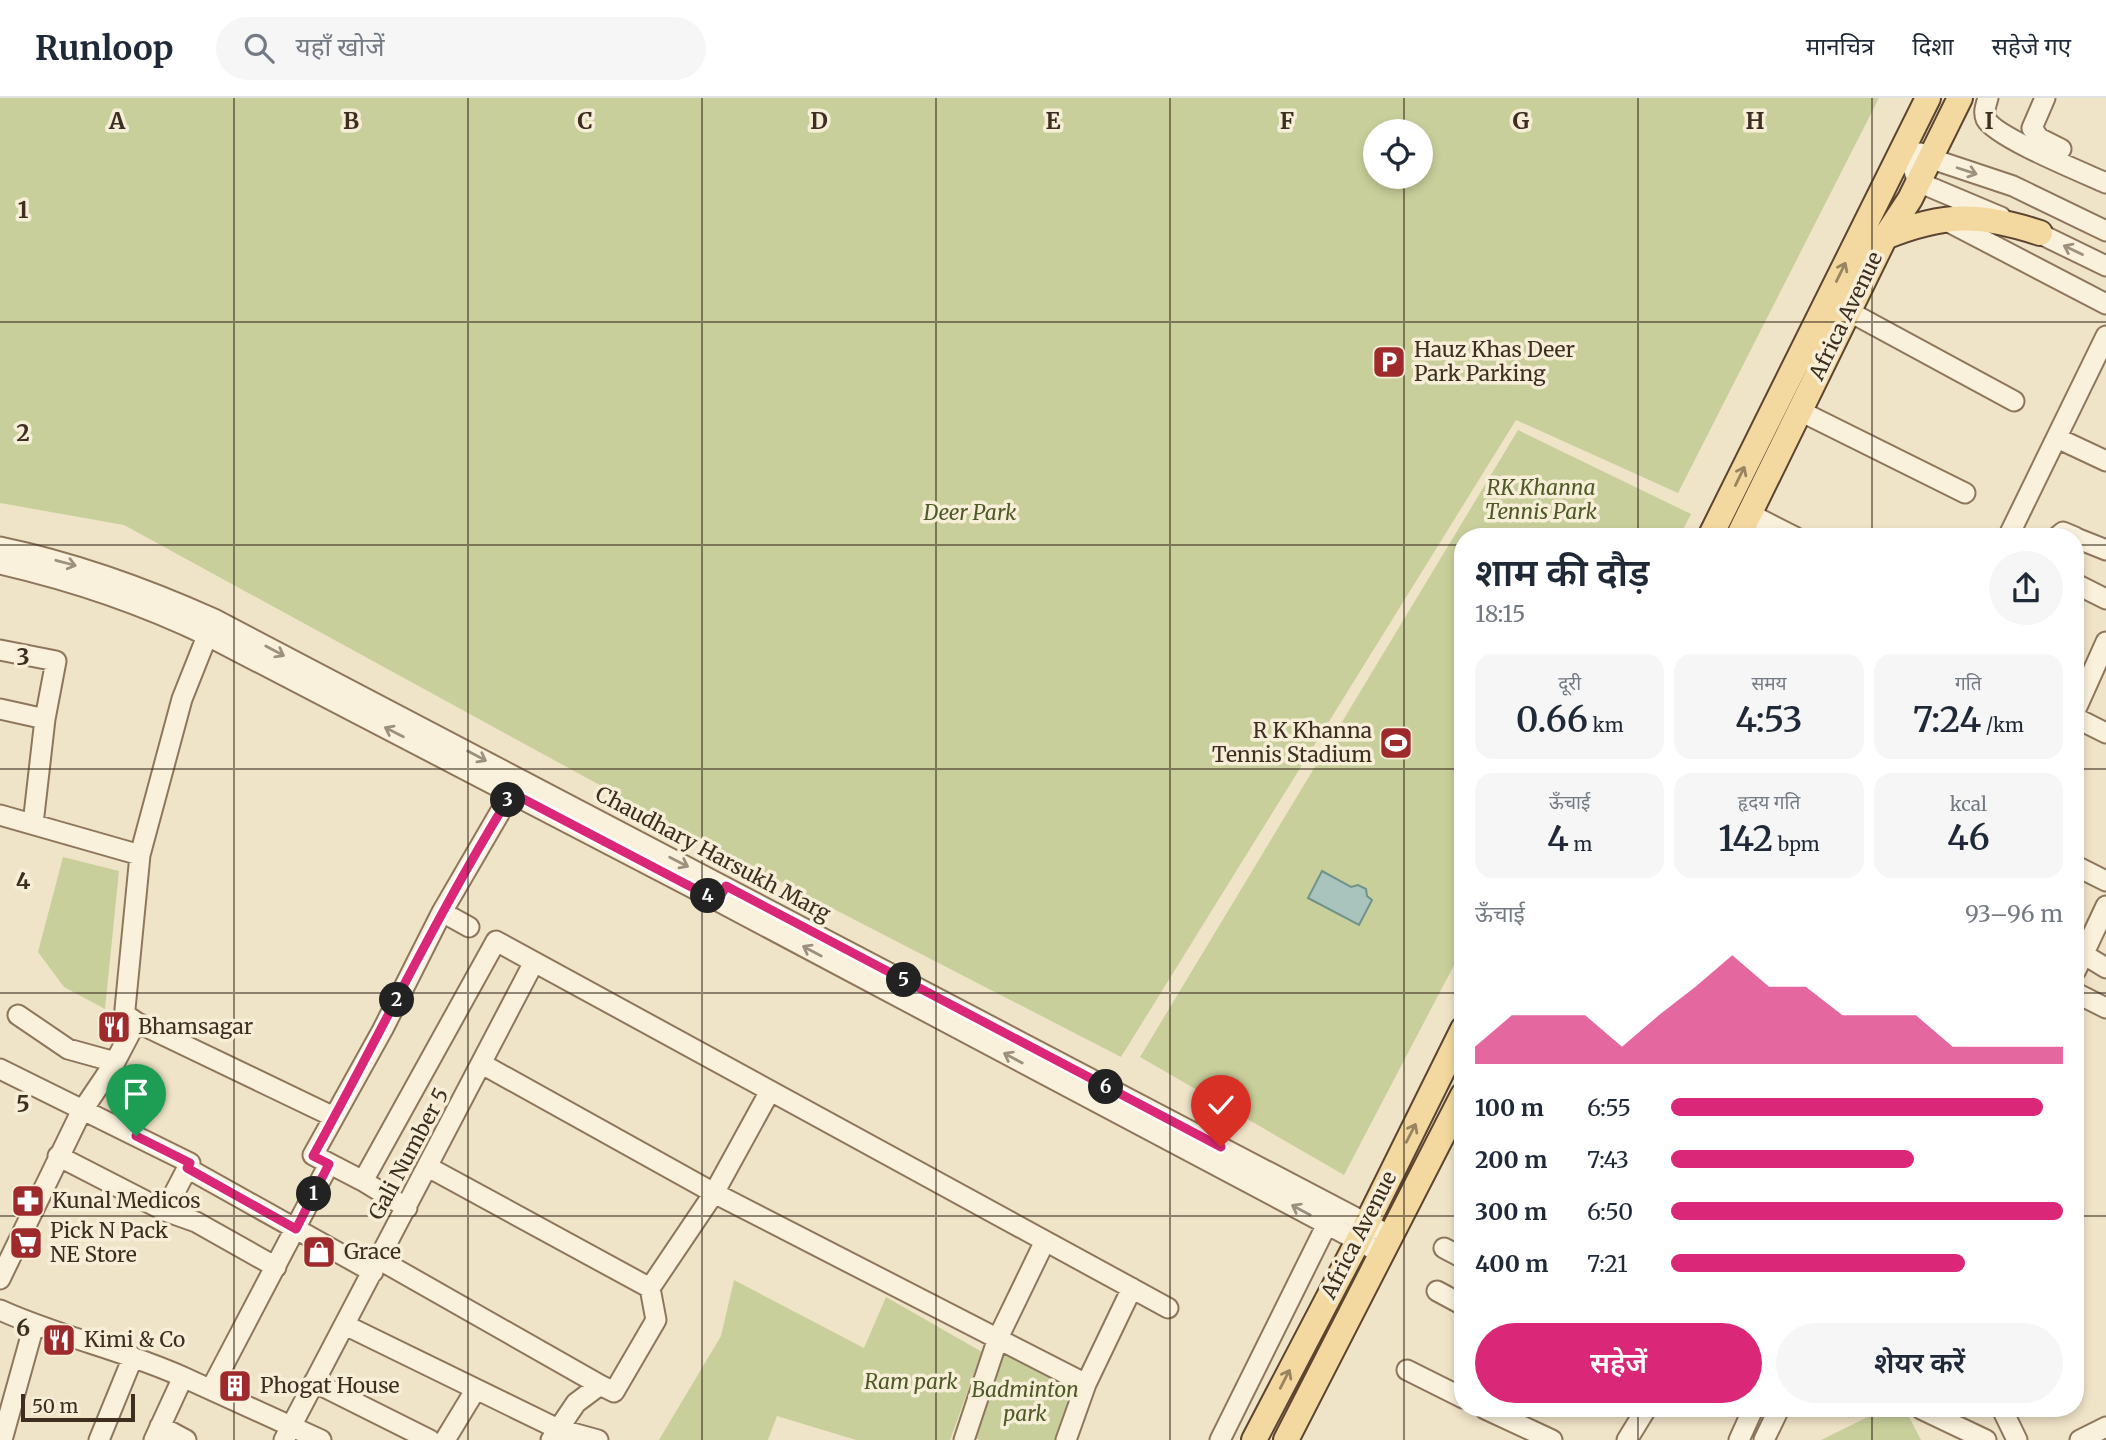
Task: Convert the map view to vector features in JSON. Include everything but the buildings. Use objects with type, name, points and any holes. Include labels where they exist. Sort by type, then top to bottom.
[{"type":"main road","name":"Africa Avenue","points":[[1714,528],[1928,98]]},
{"type":"main road","name":"Africa Avenue","points":[[1742,528],[1885,237],[1910,199],[1960,98]]},
{"type":"main road","points":[[1885,237],[1913,225],[1942,219],[2008,222],[2040,233]]},
{"type":"main road","name":"Africa Avenue","points":[[1254,1440],[1454,1047]]},
{"type":"main road","name":"Africa Avenue","points":[[1286,1440],[1454,1113]]},
{"type":"main road","points":[[1346,1323],[1356,1319],[1369,1305],[1395,1256],[1440,1161],[1441,1138]]},
{"type":"street","points":[[1988,98],[1984,116],[1987,122],[2019,143],[2106,183]]},
{"type":"street","points":[[2045,98],[2033,123],[2035,134],[2106,170]]},
{"type":"street","points":[[1904,143],[1929,158],[2013,186],[2106,232]]},
{"type":"street","points":[[1904,143],[1918,181],[2040,233],[2106,266]]},
{"type":"street","points":[[1942,219],[2106,304]]},
{"type":"street","points":[[1848,311],[2014,401]]},
{"type":"street","points":[[2012,528],[2106,336]]},
{"type":"street","points":[[1800,411],[1965,493]]},
{"type":"street","points":[[2057,438],[2104,454]]},
{"type":"street","points":[[1748,513],[1777,528]]},
{"type":"street","points":[[2084,541],[2106,550]]},
{"type":"street","name":"Chaudhary Harsukh Marg","points":[[0,547],[89,569],[160,594],[211,628],[515,786],[718,899],[1047,1075],[1331,1215],[1387,1246]]},
{"type":"street","name":"Chaudhary Harsukh Marg","points":[[0,564],[84,585],[211,628]]},
{"type":"street","points":[[2084,588],[2106,599]]},
{"type":"street","points":[[211,628],[182,699],[140,855],[125,1009],[129,1018],[136,1022],[334,1117]]},
{"type":"street","points":[[2084,675],[2106,642]]},
{"type":"street","points":[[0,650],[56,661],[45,719],[33,824]]},
{"type":"street","points":[[0,709],[45,719]]},
{"type":"street","points":[[2084,722],[2106,733]]},
{"type":"street","points":[[407,1208],[363,1181],[313,1156],[442,912],[515,786]]},
{"type":"street","points":[[0,815],[140,855]]},
{"type":"street","points":[[2084,870],[2106,881]]},
{"type":"street","points":[[2084,952],[2106,906]]},
{"type":"street","points":[[442,912],[469,927]]},
{"type":"street","points":[[363,1181],[496,941],[1168,1308]]},
{"type":"street","name":"Gali Number 5","points":[[288,1433],[534,962]]},
{"type":"street","points":[[2084,963],[2106,968]]},
{"type":"street","points":[[2084,997],[2106,1008]]},
{"type":"street","points":[[18,1015],[68,1049],[115,1062]]},
{"type":"street","points":[[0,1279],[58,1156],[136,1022]]},
{"type":"street","points":[[482,1063],[714,1192],[1086,1384]]},
{"type":"street","points":[[0,1069],[190,1163],[165,1211]]},
{"type":"street","points":[[187,1168],[296,1229],[377,1266],[614,1392],[656,1320],[650,1288],[714,1192],[770,1091]]},
{"type":"street","points":[[58,1156],[165,1211],[196,1222],[276,1267]]},
{"type":"street","points":[[211,1390],[329,1164]]},
{"type":"street","points":[[428,1167],[650,1288]]},
{"type":"street","points":[[1220,1440],[1331,1215]]},
{"type":"street","points":[[965,1440],[998,1338],[1045,1241]]},
{"type":"street","points":[[1444,1248],[1454,1253]]},
{"type":"street","points":[[1066,1440],[1086,1384],[1132,1288]]},
{"type":"street","points":[[1437,1291],[1454,1300]]},
{"type":"street","points":[[0,1310],[34,1325],[133,1357],[183,1377],[288,1433],[321,1440]]},
{"type":"street","points":[[2,1440],[34,1325]]},
{"type":"street","points":[[345,1325],[476,1389],[554,1434],[598,1440]]},
{"type":"street","points":[[99,1440],[133,1357]]},
{"type":"street","points":[[1407,1370],[1454,1394]]},
{"type":"street","points":[[183,1377],[157,1433],[186,1440]]},
{"type":"street","points":[[314,1382],[430,1440]]},
{"type":"street","points":[[554,1434],[576,1403],[600,1385]]},
{"type":"street","points":[[445,1440],[476,1389]]},
{"type":"street","points":[[1524,1417],[1552,1440]]},
{"type":"street","points":[[1627,1440],[1641,1417]]},
{"type":"street","points":[[1739,1440],[1749,1417]]},
{"type":"street","points":[[1764,1440],[1775,1417]]},
{"type":"street","points":[[1937,1417],[1986,1440]]},
{"type":"street","points":[[2006,1417],[2017,1440]]},
{"type":"street","points":[[2080,1440],[2106,1427]]},
{"type":"green space","name":"Deer Park","points":[[0,98],[1879,98],[1678,493],[1516,420],[1121,1057],[702,841],[124,525],[0,503]]},
{"type":"green space","name":"R K Khanna Tennis Stadium","points":[[1518,430],[1691,514],[1684,528],[1459,528]]},
{"type":"green space","name":"R K Khanna Tennis Stadium","points":[[1454,536],[1454,965],[1344,1175],[1140,1057]]},
{"type":"green space","points":[[63,857],[119,871],[105,1009],[64,987],[38,952]]},
{"type":"green space","name":"Ram park","points":[[734,1280],[864,1348],[886,1297],[982,1352],[950,1440],[856,1440],[777,1416],[768,1440],[659,1440],[721,1336]]},
{"type":"green space","name":"Badminton park","points":[[1005,1348],[1079,1386],[1058,1440],[980,1440],[969,1436]]},
{"type":"green space","points":[[1868,1417],[1909,1417],[1921,1440],[1821,1440]]},
{"type":"water","points":[[1322,871],[1351,887],[1358,885],[1366,889],[1367,896],[1372,900],[1359,925],[1308,898]]},
{"type":"place","name":"Hauz Khas Deer Park Parking","points":[[1389,362]]},
{"type":"place","name":"R K Khanna Tennis Stadium","points":[[1396,743]]},
{"type":"place","name":"Bhamsagar","points":[[114,1027]]},
{"type":"place","name":"Kunal Medicos","points":[[28,1201]]},
{"type":"place","name":"Pick N Pack NE Store","points":[[26,1243]]},
{"type":"place","name":"Grace","points":[[319,1252]]},
{"type":"place","name":"Kimi & Co","points":[[59,1340]]},
{"type":"place","name":"Phogat House","points":[[235,1386]]},
{"type":"route","points":[[136,1136],[190,1163],[187,1168],[296,1229],[329,1164],[313,1156],[383,1029],[442,912],[512,793],[718,901],[726,886],[1221,1147]]},
{"type":"park label","name":"RK Khanna Tennis Park","points":[[1541,500]]}]
